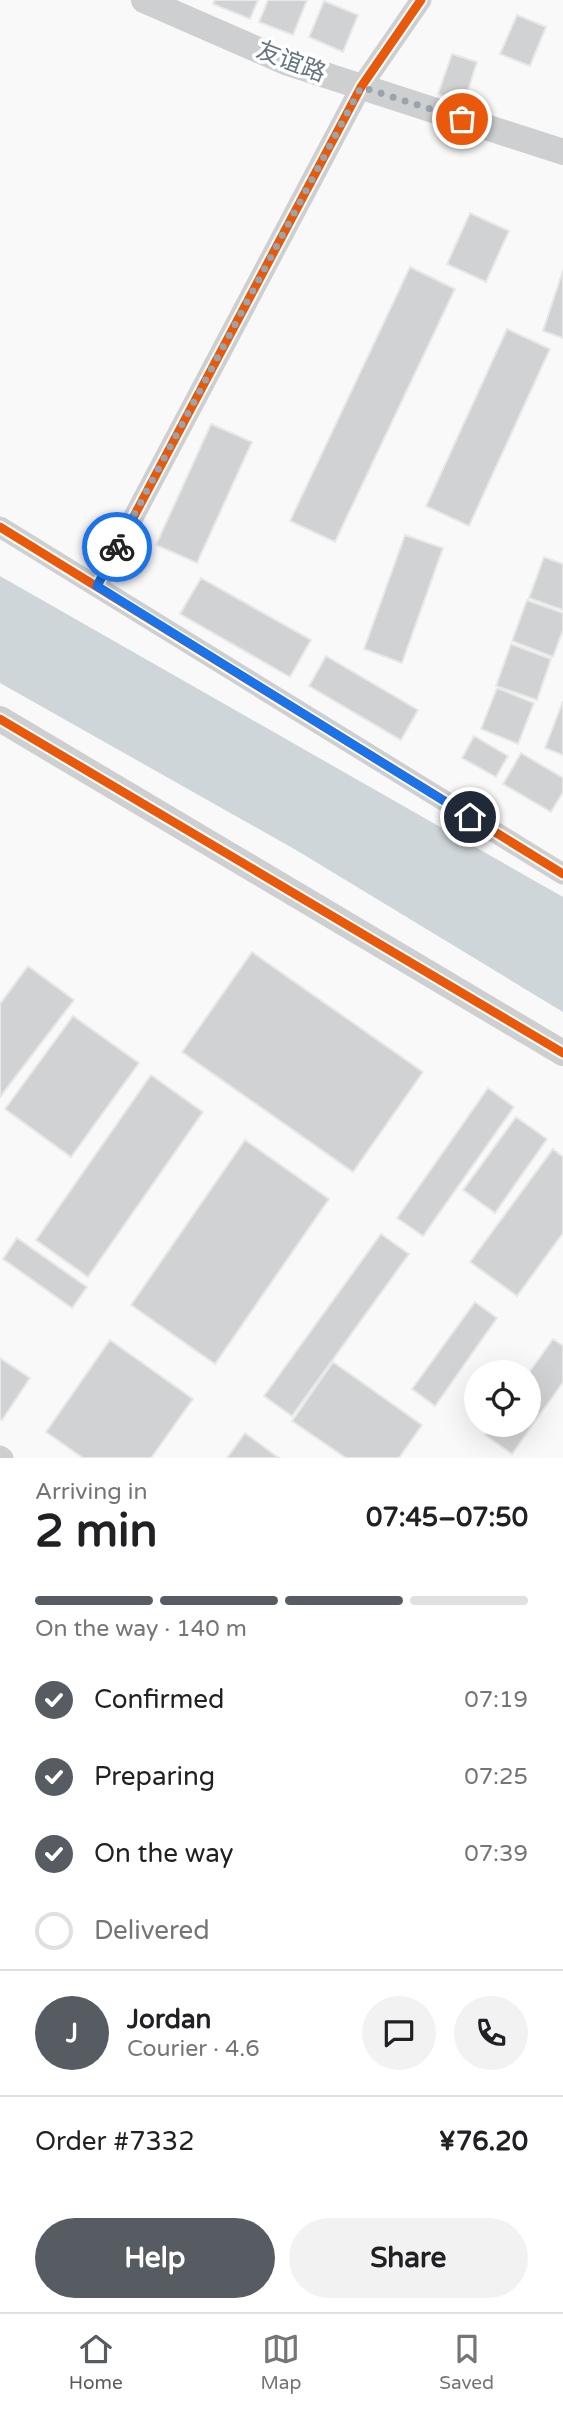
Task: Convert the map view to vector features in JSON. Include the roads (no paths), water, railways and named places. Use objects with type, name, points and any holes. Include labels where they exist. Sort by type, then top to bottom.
[{"type":"street","name":"友谊路","points":[[144,0],[288,63],[563,152]]},
{"type":"street","points":[[97,586],[361,87],[421,0]]},
{"type":"street","points":[[0,527],[563,874]]},
{"type":"street","points":[[0,719],[563,1053]]}]
